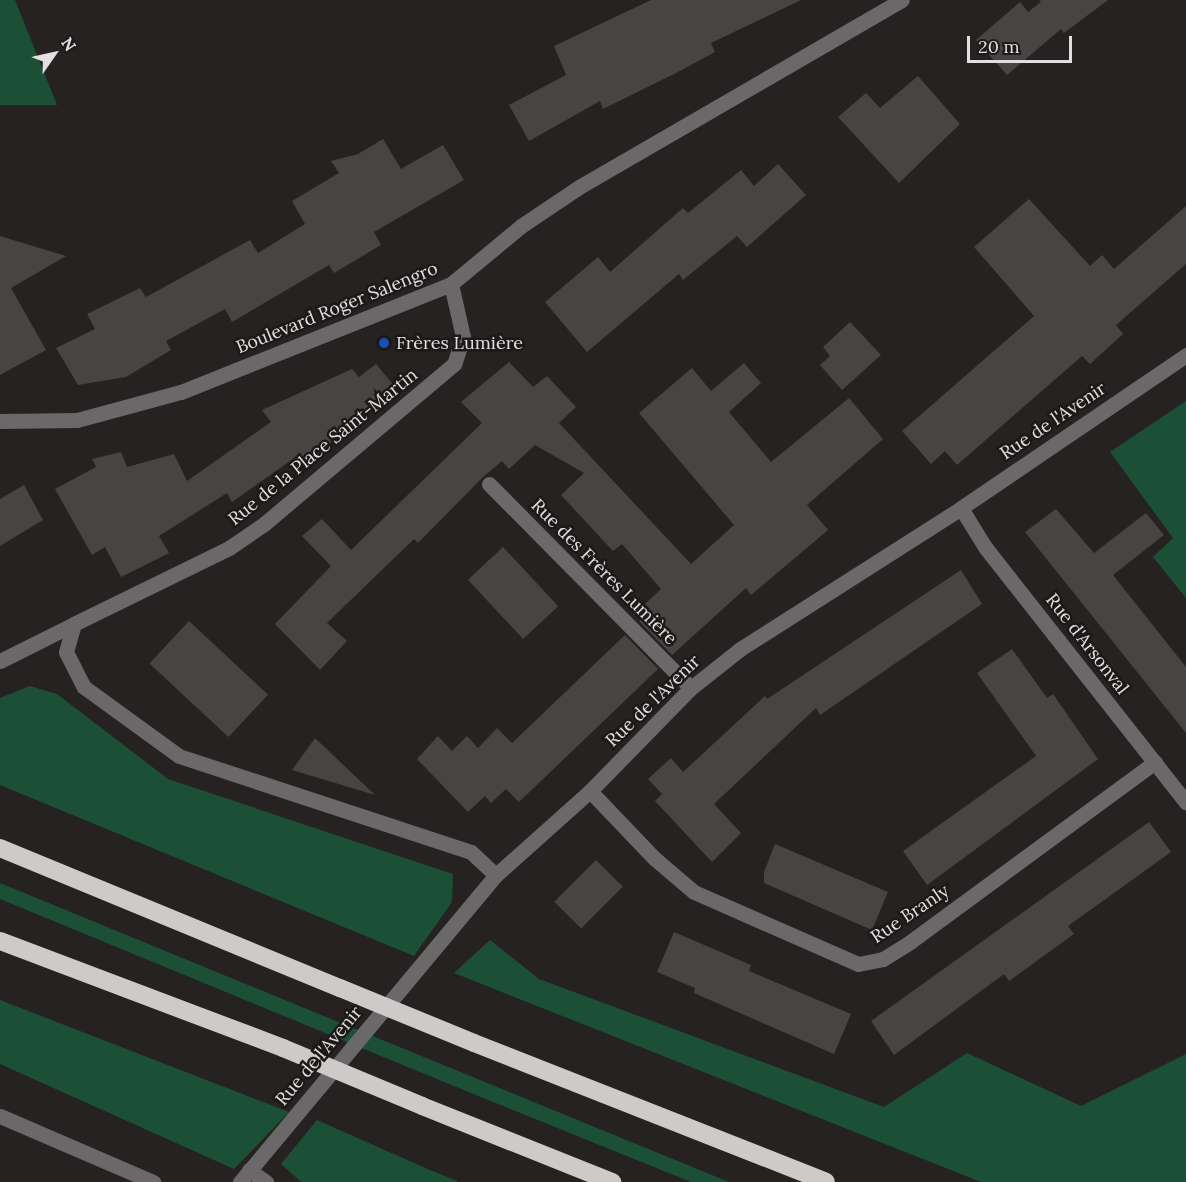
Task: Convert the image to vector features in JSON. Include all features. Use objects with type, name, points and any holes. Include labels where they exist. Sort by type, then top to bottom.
[{"type":"highway","points":[[0,848],[340,988],[826,1182]]},
{"type":"highway","points":[[0,941],[283,1048],[612,1182]]},
{"type":"street","name":"Boulevard Roger Salengro","points":[[0,421],[77,420],[181,392],[450,284],[521,226],[579,187],[902,0]]},
{"type":"street","name":"Rue de la Place Saint-Martin","points":[[0,661],[229,548],[264,524],[454,363],[463,337],[450,284]]},
{"type":"street","name":"Rue de l'Avenir","points":[[245,1176],[496,875],[590,791],[690,688],[740,649],[961,508],[1183,361]]},
{"type":"street","name":"Rue des Frères Lumière","points":[[489,484],[690,688]]},
{"type":"street","name":"Rue d'Arsonval","points":[[961,508],[985,547],[1186,802]]},
{"type":"street","points":[[74,624],[66,652],[84,687],[179,756],[471,852],[496,875]]},
{"type":"street","name":"Rue Branly","points":[[590,791],[654,858],[694,892],[858,964],[883,959],[910,942],[1155,762]]},
{"type":"street","points":[[0,1116],[153,1182]]},
{"type":"street","points":[[245,1176],[266,1182]]},
{"type":"green space","points":[[0,0],[15,0],[57,105],[0,105]]},
{"type":"green space","points":[[1186,401],[1186,598],[1153,557],[1173,538],[1110,452]]},
{"type":"green space","points":[[30,686],[57,694],[168,779],[453,874],[452,902],[414,956],[0,785],[0,698]]},
{"type":"green space","points":[[0,883],[729,1182],[691,1182],[466,1091],[0,899]]},
{"type":"green space","points":[[490,940],[539,979],[884,1107],[967,1053],[1081,1106],[1186,1054],[1186,1182],[981,1182],[454,973]]},
{"type":"green space","points":[[0,1000],[289,1112],[234,1169],[0,1064]]},
{"type":"green space","points":[[317,1120],[459,1182],[301,1182],[281,1164]]},
{"type":"building","points":[[651,0],[801,0],[711,43],[715,52],[680,71],[603,109],[600,101],[529,141],[509,105],[566,75],[554,46]]},
{"type":"building","points":[[1039,0],[1108,0],[1064,33],[1061,29],[1007,75],[976,40],[1020,2],[1028,12],[1041,2]]},
{"type":"building","points":[[918,76],[960,124],[899,183],[838,117],[866,93],[880,108]]},
{"type":"building","points":[[383,139],[401,169],[443,145],[464,180],[374,232],[381,245],[334,273],[329,265],[232,322],[225,309],[166,341],[171,350],[126,377],[78,385],[56,348],[95,329],[87,314],[140,288],[146,297],[250,240],[258,253],[305,224],[292,201],[339,173],[331,161],[358,154]]},
{"type":"building","points":[[778,164],[806,195],[747,247],[737,236],[683,280],[679,274],[587,352],[545,302],[598,257],[610,272],[683,208],[688,213],[741,170],[754,186]]},
{"type":"building","points":[[1029,199],[1090,266],[1102,255],[1114,269],[1186,206],[1186,264],[1116,325],[1123,334],[1090,364],[1082,356],[957,465],[945,451],[931,464],[902,431],[1034,316],[974,247]]},
{"type":"building","points":[[0,236],[66,256],[11,288],[46,350],[0,375]]},
{"type":"building","points":[[850,322],[881,355],[842,390],[820,365],[830,356],[823,347]]},
{"type":"building","points":[[509,362],[533,387],[547,376],[576,407],[559,423],[691,564],[734,525],[639,413],[692,368],[711,391],[744,363],[761,383],[729,412],[771,462],[849,398],[883,439],[807,505],[828,530],[751,595],[746,588],[672,655],[639,621],[651,610],[645,604],[661,589],[622,544],[613,551],[561,495],[584,473],[535,445],[509,469],[502,461],[483,477],[418,543],[414,539],[327,623],[347,641],[320,670],[275,624],[331,566],[302,536],[322,519],[351,550],[482,423],[461,402]]},
{"type":"building","points":[[376,364],[396,388],[304,466],[297,456],[232,502],[227,493],[159,536],[169,553],[121,577],[105,547],[92,555],[55,489],[96,467],[92,459],[121,452],[127,467],[174,454],[187,481],[271,422],[262,410],[352,369],[359,377]]},
{"type":"building","points":[[24,485],[43,520],[0,546],[0,499]]},
{"type":"building","points":[[1056,509],[1094,553],[1146,513],[1164,535],[1113,575],[1186,667],[1186,733],[1025,532]]},
{"type":"building","points":[[503,547],[558,606],[523,639],[468,580]]},
{"type":"building","points":[[961,570],[982,604],[820,715],[816,708],[714,804],[741,833],[712,862],[655,801],[662,794],[648,779],[671,758],[683,772],[765,696],[767,699]]},
{"type":"building","points":[[189,621],[268,695],[228,737],[149,663]]},
{"type":"building","points":[[625,635],[658,669],[519,802],[506,789],[491,803],[485,796],[468,812],[417,759],[438,736],[452,751],[467,736],[478,748],[497,728],[512,743]]},
{"type":"building","points":[[1012,649],[1047,698],[1053,694],[1098,759],[927,885],[903,851],[1036,756],[977,673]]},
{"type":"building","points":[[315,738],[375,795],[292,770]]},
{"type":"building","points":[[1149,822],[1171,852],[1068,926],[1074,934],[1009,981],[1004,974],[894,1055],[871,1021]]},
{"type":"building","points":[[775,844],[888,892],[872,930],[764,883],[764,872]]},
{"type":"building","points":[[596,860],[623,887],[581,929],[554,902]]},
{"type":"building","points":[[674,932],[751,965],[749,971],[851,1014],[834,1054],[694,993],[695,988],[657,972]]},
{"type":"place","name":"Frères Lumière","points":[[384,343]]}]
